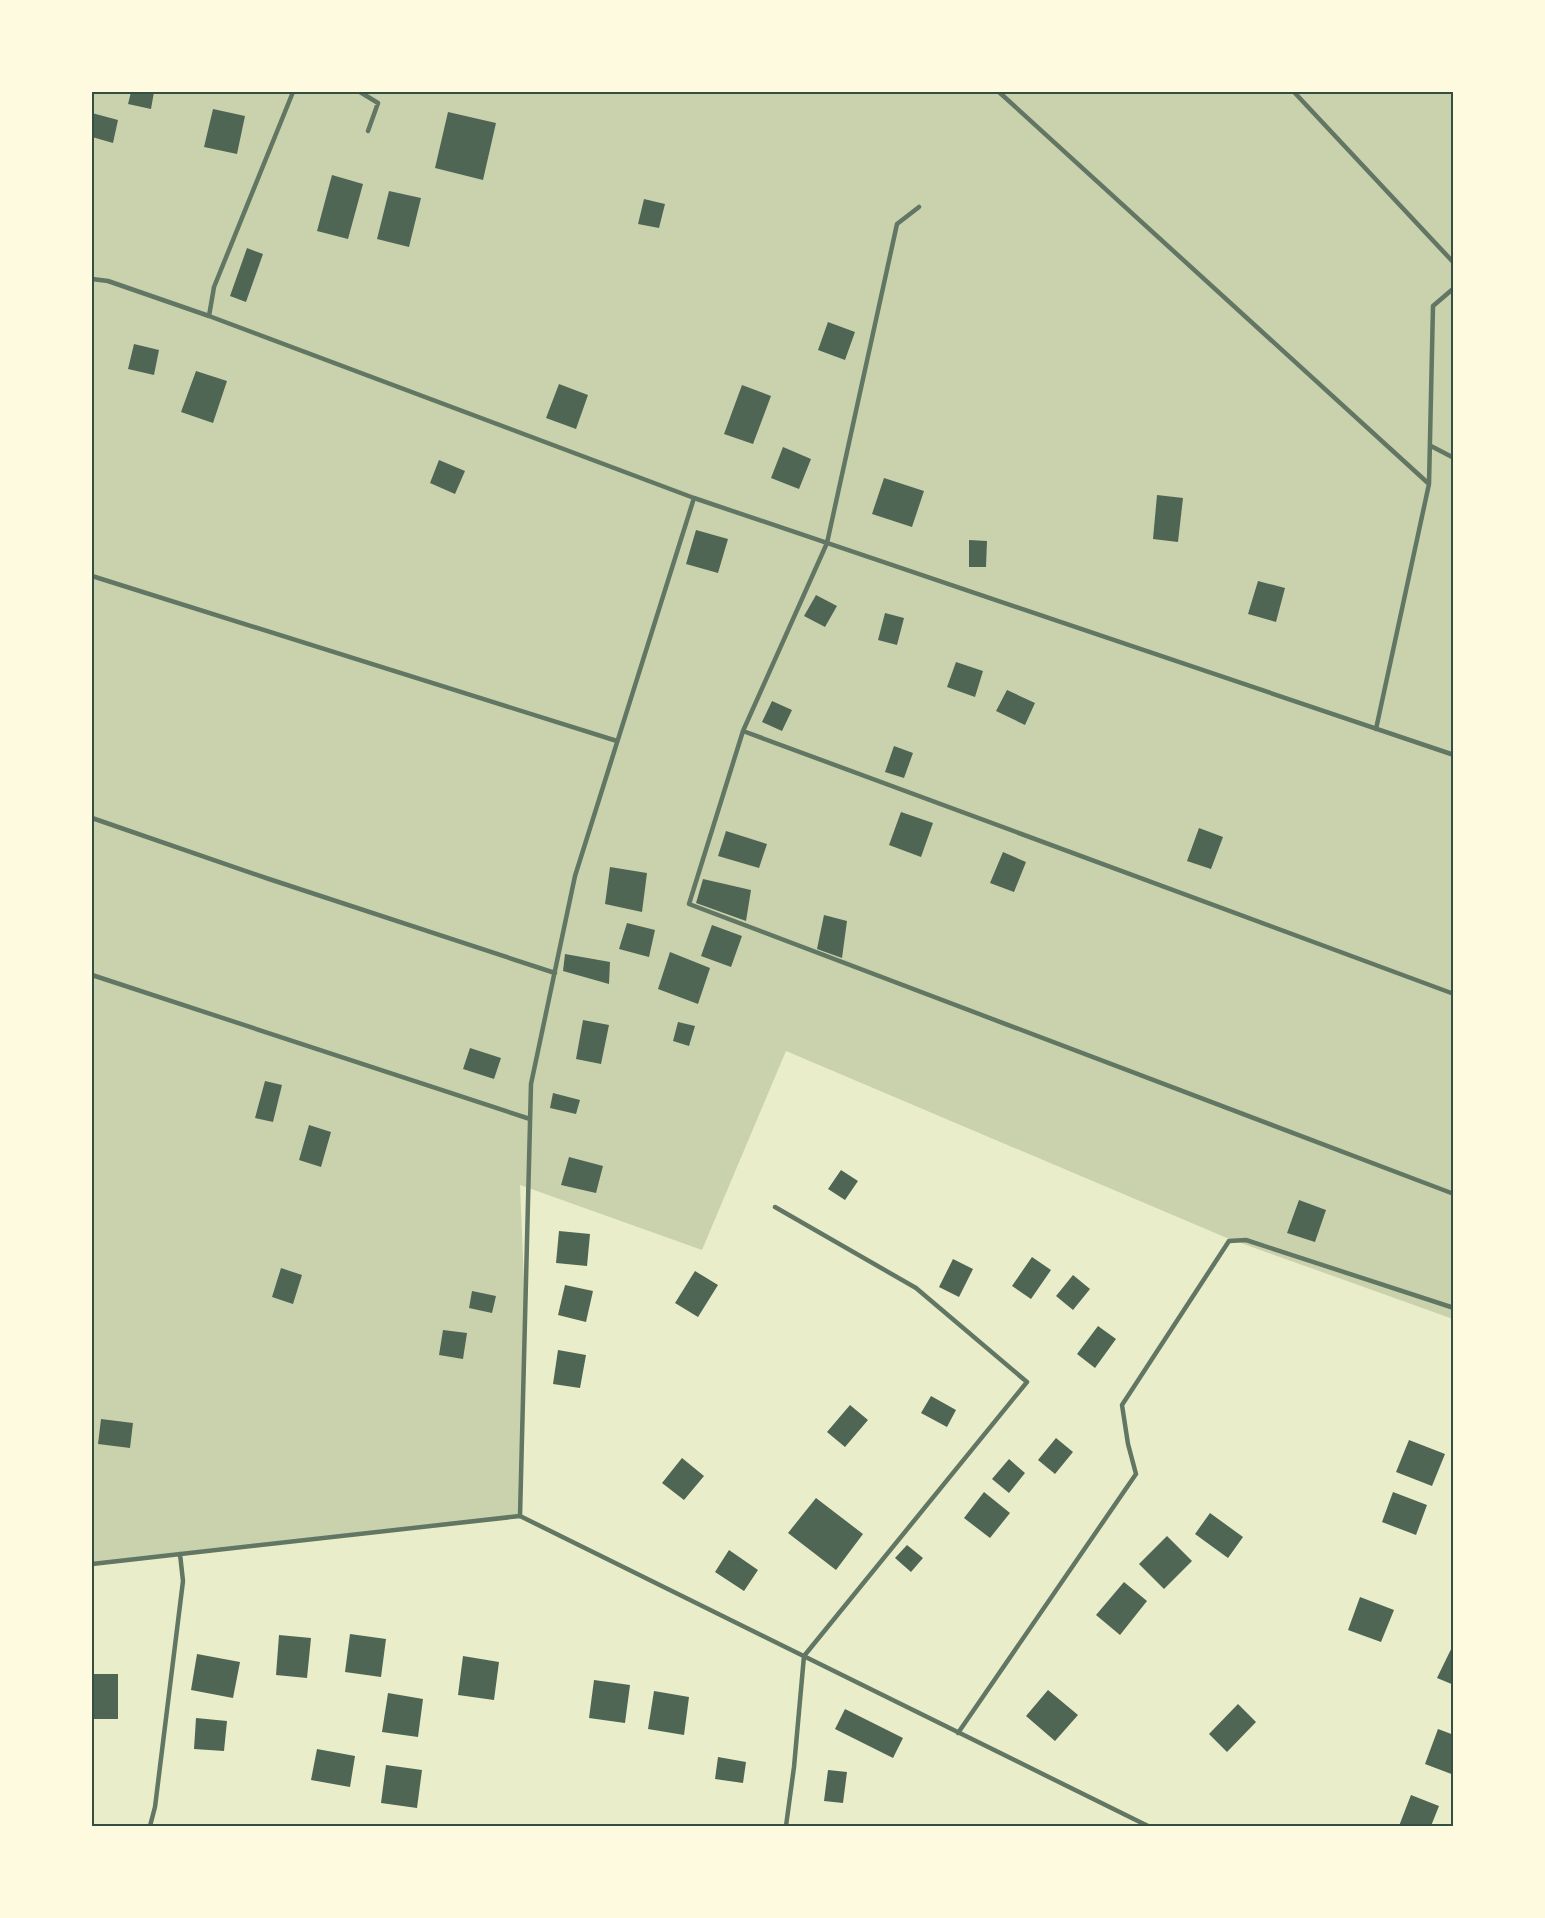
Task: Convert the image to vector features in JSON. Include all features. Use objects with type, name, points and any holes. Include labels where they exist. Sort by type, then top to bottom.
[{"type":"lane","points":[[209,316],[214,287],[293,92]]},
{"type":"lane","points":[[360,92],[378,103],[368,130]]},
{"type":"lane","points":[[999,92],[1429,484]]},
{"type":"lane","points":[[1294,92],[1454,263]]},
{"type":"lane","points":[[919,207],[897,224],[827,543],[743,731],[689,904],[1454,1194]]},
{"type":"lane","points":[[92,279],[108,281],[209,316],[694,498],[1454,755]]},
{"type":"lane","points":[[1376,729],[1429,484],[1433,306],[1454,288]]},
{"type":"lane","points":[[1431,446],[1454,458]]},
{"type":"lane","points":[[520,1516],[531,1084],[575,876],[694,498]]},
{"type":"lane","points":[[92,576],[617,741]]},
{"type":"lane","points":[[743,731],[1454,994]]},
{"type":"lane","points":[[92,818],[555,973]]},
{"type":"lane","points":[[92,975],[530,1119]]},
{"type":"lane","points":[[775,1207],[916,1288],[1027,1382],[804,1656],[786,1827]]},
{"type":"lane","points":[[958,1733],[1136,1474],[1128,1444],[1122,1405],[1229,1241],[1246,1240],[1454,1308]]},
{"type":"lane","points":[[92,1564],[520,1516],[1148,1827]]},
{"type":"lane","points":[[150,1827],[155,1807],[183,1581],[180,1554]]},
{"type":"green space","points":[[92,92],[1453,92],[1453,1319],[1227,1238],[786,1051],[702,1250],[520,1185],[526,1332],[520,1516],[92,1564]]},
{"type":"building","points":[[131,92],[154,92],[151,109],[128,104]]},
{"type":"building","points":[[213,109],[245,116],[237,154],[204,147]]},
{"type":"building","points":[[448,112],[496,123],[483,180],[435,168]]},
{"type":"building","points":[[92,113],[118,120],[113,143],[92,137]]},
{"type":"building","points":[[332,175],[363,184],[348,239],[317,231]]},
{"type":"building","points":[[389,191],[421,198],[409,247],[377,239]]},
{"type":"building","points":[[644,199],[665,204],[659,228],[638,224]]},
{"type":"building","points":[[247,248],[263,254],[246,302],[230,296]]},
{"type":"building","points":[[828,322],[855,332],[845,360],[818,350]]},
{"type":"building","points":[[134,344],[159,350],[154,375],[128,369]]},
{"type":"building","points":[[196,371],[227,381],[213,423],[181,412]]},
{"type":"building","points":[[559,384],[588,395],[576,429],[546,418]]},
{"type":"building","points":[[742,385],[771,396],[753,444],[724,434]]},
{"type":"building","points":[[783,447],[811,459],[799,489],[771,478]]},
{"type":"building","points":[[439,460],[465,471],[455,494],[430,483]]},
{"type":"building","points":[[884,478],[924,491],[912,527],[872,514]]},
{"type":"building","points":[[1157,495],[1183,498],[1178,542],[1153,539]]},
{"type":"building","points":[[696,530],[728,539],[718,573],[686,564]]},
{"type":"building","points":[[969,540],[987,541],[986,567],[969,567]]},
{"type":"building","points":[[1258,581],[1285,588],[1276,622],[1248,614]]},
{"type":"building","points":[[816,595],[837,606],[825,627],[804,616]]},
{"type":"building","points":[[885,613],[904,618],[897,645],[878,640]]},
{"type":"building","points":[[956,662],[983,671],[975,697],[947,687]]},
{"type":"building","points":[[1007,690],[1035,703],[1025,725],[996,711]]},
{"type":"building","points":[[772,701],[792,710],[782,731],[762,722]]},
{"type":"building","points":[[894,746],[913,753],[904,778],[885,772]]},
{"type":"building","points":[[901,812],[933,823],[921,857],[889,845]]},
{"type":"building","points":[[1199,828],[1223,837],[1211,869],[1187,861]]},
{"type":"building","points":[[726,831],[767,844],[759,868],[718,856]]},
{"type":"building","points":[[1003,852],[1026,862],[1014,892],[990,883]]},
{"type":"building","points":[[610,867],[647,873],[642,912],[605,904]]},
{"type":"building","points":[[703,879],[751,890],[746,921],[696,903]]},
{"type":"building","points":[[824,915],[847,921],[842,958],[817,949]]},
{"type":"building","points":[[627,923],[655,930],[649,957],[619,949]]},
{"type":"building","points":[[712,925],[742,936],[731,967],[701,956]]},
{"type":"building","points":[[670,952],[710,968],[698,1004],[658,989]]},
{"type":"building","points":[[565,954],[610,962],[609,984],[563,971]]},
{"type":"building","points":[[583,1020],[609,1025],[601,1064],[576,1059]]},
{"type":"building","points":[[678,1022],[695,1026],[689,1046],[673,1041]]},
{"type":"building","points":[[470,1048],[501,1058],[494,1079],[463,1069]]},
{"type":"building","points":[[265,1081],[282,1085],[273,1122],[255,1118]]},
{"type":"building","points":[[553,1093],[580,1100],[576,1114],[550,1108]]},
{"type":"building","points":[[309,1125],[331,1132],[321,1167],[299,1160]]},
{"type":"building","points":[[569,1157],[603,1166],[596,1193],[561,1185]]},
{"type":"building","points":[[841,1170],[858,1181],[845,1200],[828,1189]]},
{"type":"building","points":[[1299,1200],[1326,1210],[1315,1242],[1287,1233]]},
{"type":"building","points":[[559,1231],[590,1234],[587,1266],[556,1263]]},
{"type":"building","points":[[1032,1257],[1051,1270],[1031,1299],[1012,1286]]},
{"type":"building","points":[[953,1259],[973,1269],[959,1297],[939,1287]]},
{"type":"building","points":[[281,1268],[302,1275],[293,1304],[272,1297]]},
{"type":"building","points":[[695,1271],[718,1285],[698,1317],[675,1303]]},
{"type":"building","points":[[1073,1275],[1090,1289],[1073,1310],[1056,1296]]},
{"type":"building","points":[[565,1285],[593,1291],[586,1322],[558,1315]]},
{"type":"building","points":[[472,1291],[496,1296],[492,1313],[469,1308]]},
{"type":"building","points":[[1098,1326],[1116,1339],[1095,1368],[1077,1354]]},
{"type":"building","points":[[443,1330],[467,1333],[463,1359],[439,1355]]},
{"type":"building","points":[[558,1350],[586,1355],[580,1388],[553,1384]]},
{"type":"building","points":[[931,1396],[956,1410],[947,1427],[921,1413]]},
{"type":"building","points":[[850,1405],[868,1420],[845,1447],[827,1432]]},
{"type":"building","points":[[101,1419],[133,1423],[130,1448],[98,1444]]},
{"type":"building","points":[[1056,1438],[1073,1452],[1055,1474],[1038,1460]]},
{"type":"building","points":[[1409,1440],[1445,1454],[1432,1486],[1396,1472]]},
{"type":"building","points":[[682,1458],[704,1476],[684,1500],[662,1483]]},
{"type":"building","points":[[1009,1459],[1025,1473],[1009,1493],[992,1479]]},
{"type":"building","points":[[984,1492],[1010,1513],[990,1538],[964,1518]]},
{"type":"building","points":[[1393,1492],[1427,1505],[1416,1535],[1382,1522]]},
{"type":"building","points":[[816,1498],[863,1534],[836,1570],[788,1533]]},
{"type":"building","points":[[1210,1513],[1243,1537],[1228,1558],[1195,1534]]},
{"type":"building","points":[[1167,1536],[1192,1561],[1164,1589],[1139,1564]]},
{"type":"building","points":[[907,1545],[923,1558],[911,1572],[895,1558]]},
{"type":"building","points":[[729,1550],[758,1570],[744,1591],[715,1572]]},
{"type":"building","points":[[1124,1582],[1147,1601],[1120,1635],[1096,1615]]},
{"type":"building","points":[[1360,1597],[1394,1610],[1381,1642],[1348,1630]]},
{"type":"building","points":[[350,1634],[386,1639],[381,1677],[345,1672]]},
{"type":"building","points":[[279,1635],[311,1638],[307,1678],[276,1675]]},
{"type":"building","points":[[1454,1643],[1454,1685],[1437,1678]]},
{"type":"building","points":[[197,1654],[240,1662],[233,1698],[191,1690]]},
{"type":"building","points":[[463,1656],[499,1662],[494,1700],[458,1695]]},
{"type":"building","points":[[92,1674],[118,1674],[118,1719],[92,1719]]},
{"type":"building","points":[[594,1680],[630,1685],[625,1723],[589,1718]]},
{"type":"building","points":[[1048,1690],[1078,1715],[1055,1741],[1026,1716]]},
{"type":"building","points":[[654,1691],[689,1697],[684,1735],[648,1729]]},
{"type":"building","points":[[388,1693],[423,1699],[418,1737],[382,1732]]},
{"type":"building","points":[[1238,1704],[1256,1722],[1227,1752],[1209,1734]]},
{"type":"building","points":[[845,1709],[903,1738],[893,1758],[835,1729]]},
{"type":"building","points":[[196,1718],[227,1721],[224,1751],[194,1749]]},
{"type":"building","points":[[1438,1729],[1454,1735],[1454,1775],[1425,1764]]},
{"type":"building","points":[[317,1749],[355,1756],[350,1787],[311,1780]]},
{"type":"building","points":[[718,1757],[746,1762],[743,1783],[715,1779]]},
{"type":"building","points":[[386,1765],[422,1770],[417,1808],[381,1803]]},
{"type":"building","points":[[828,1770],[847,1772],[843,1803],[824,1801]]},
{"type":"building","points":[[1411,1795],[1439,1806],[1431,1826],[1399,1826]]}]
